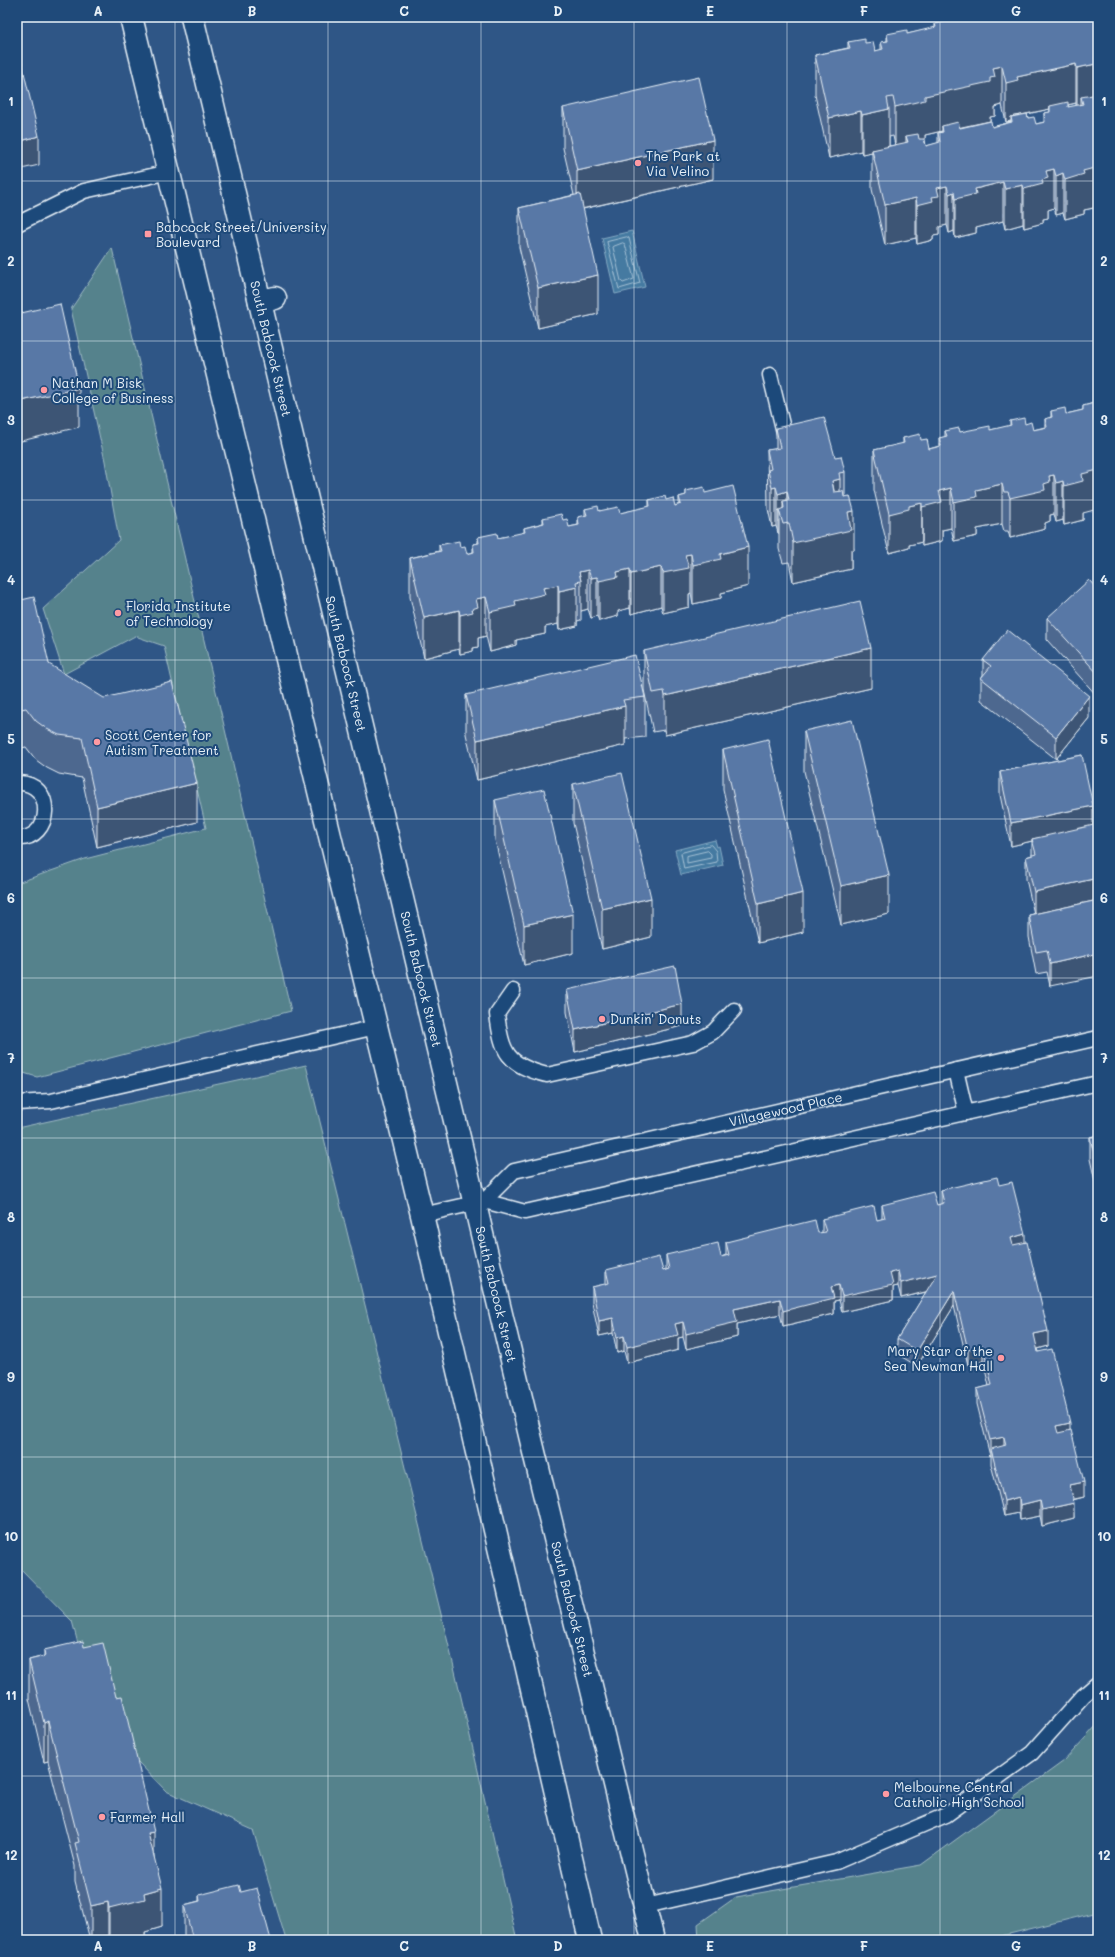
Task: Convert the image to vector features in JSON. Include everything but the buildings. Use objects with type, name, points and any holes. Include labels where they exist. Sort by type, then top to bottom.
[{"type":"main road","points":[[131,17],[422,1215],[590,1940]]},
{"type":"main road","name":"South Babcock Street","points":[[192,17],[268,300],[480,1202],[533,1448],[646,1906],[653,1940]]},
{"type":"lane","points":[[17,224],[84,191],[169,172]]},
{"type":"lane","points":[[770,375],[788,450]]},
{"type":"lane","points":[[17,783],[30,785],[38,790],[46,806],[46,816],[37,831],[29,836],[17,838]]},
{"type":"lane","points":[[513,991],[497,1014],[500,1040],[510,1058],[526,1070],[547,1075],[694,1043],[713,1032],[734,1010]]},
{"type":"lane","points":[[17,1103],[51,1101],[376,1027]]},
{"type":"lane","name":"Villagewood Place","points":[[480,1202],[514,1171],[1098,1038]]},
{"type":"lane","points":[[956,1070],[966,1113]]},
{"type":"lane","points":[[422,1215],[480,1202],[525,1212],[1098,1083]]},
{"type":"lane","points":[[646,1906],[836,1862],[946,1815],[1032,1753],[1083,1696],[1098,1683]]},
{"type":"green space","points":[[112,248],[291,1011],[37,1077],[17,1071],[17,883],[85,859],[206,828],[164,646],[135,636],[64,674],[43,609],[119,540],[105,461],[71,309]]},
{"type":"green space","points":[[306,1065],[455,1671],[517,1940],[286,1940],[253,1830],[166,1791],[138,1762],[85,1670],[72,1621],[17,1565],[17,1128]]},
{"type":"green space","points":[[1098,1724],[1098,1912],[985,1940],[699,1940],[698,1924],[736,1897],[921,1865],[1064,1761]]},
{"type":"water","points":[[632,231],[645,287],[615,294],[602,238]]},
{"type":"water","points":[[715,840],[717,847],[719,846],[723,865],[681,875],[675,850]]},
{"type":"place","name":"The Park at Via Velino","points":[[638,163]]},
{"type":"place","name":"Babcock Street/University Boulevard","points":[[148,234]]},
{"type":"place","name":"Nathan M Bisk College of Business","points":[[44,390]]},
{"type":"place","name":"Florida Institute of Technology","points":[[118,613]]},
{"type":"place","name":"Scott Center for Autism Treatment","points":[[97,742]]},
{"type":"place","name":"Dunkin' Donuts","points":[[602,1019]]},
{"type":"place","name":"Mary Star of the Sea Newman Hall","points":[[1001,1358]]},
{"type":"place","name":"Melbourne Central Catholic High School","points":[[886,1794]]},
{"type":"place","name":"Farmer Hall","points":[[102,1817]]}]
